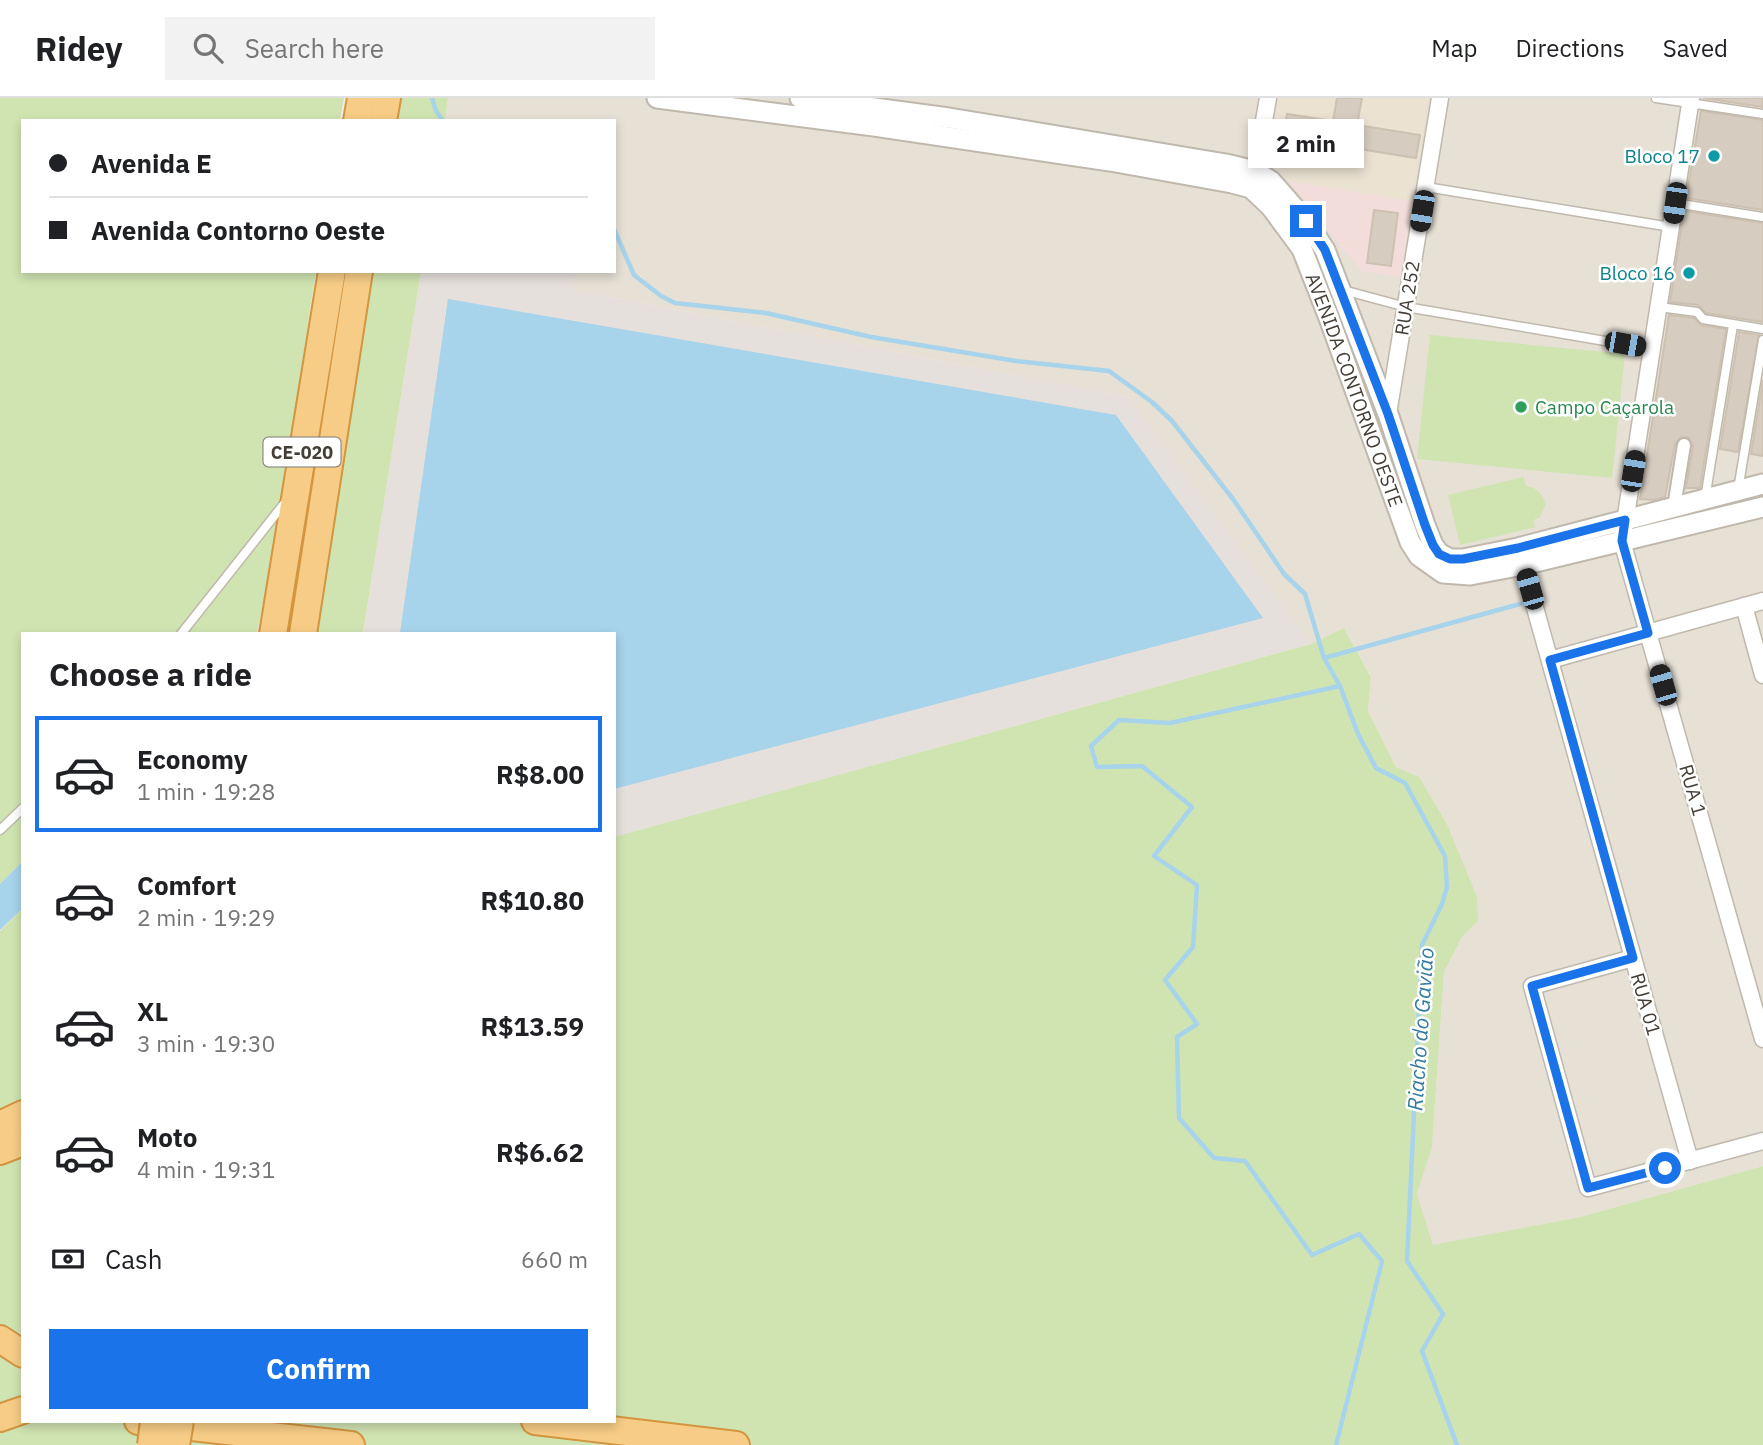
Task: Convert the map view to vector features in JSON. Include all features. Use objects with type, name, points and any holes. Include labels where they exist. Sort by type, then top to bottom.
[{"type":"highway","points":[[357,119],[361,98]]},
{"type":"highway","points":[[383,119],[387,98]]},
{"type":"highway","name":"CE-020","points":[[273,632],[332,273]]},
{"type":"highway","name":"CE-020","points":[[303,632],[359,273]]},
{"type":"highway","points":[[0,1125],[21,1115]]},
{"type":"highway","points":[[0,1151],[21,1143]]},
{"type":"highway","points":[[0,1339],[21,1353]]},
{"type":"highway","points":[[0,1364],[21,1367]]},
{"type":"highway","points":[[0,1405],[21,1409]]},
{"type":"highway","points":[[0,1418],[21,1410]]},
{"type":"highway","points":[[153,1423],[288,1441],[351,1445]]},
{"type":"highway","points":[[151,1445],[154,1423]]},
{"type":"highway","points":[[176,1445],[180,1423]]},
{"type":"highway","points":[[566,1423],[613,1426],[736,1445]]},
{"type":"street","name":"AVENIDA CONTORNO OESTE","points":[[657,98],[877,110]]},
{"type":"street","name":"AVENIDA CONTORNO OESTE","points":[[800,98],[877,110],[1110,161],[1232,183],[1253,180],[1281,190],[1325,250],[1388,414],[1433,545],[1447,566]]},
{"type":"street","points":[[1253,180],[1268,98]]},
{"type":"street","name":"RUA 252","points":[[1388,414],[1440,98]]},
{"type":"street","points":[[1622,541],[1691,101]]},
{"type":"street","name":"AVENIDA CONTORNO OESTE","points":[[1253,180],[1302,249],[1409,542],[1419,556],[1447,566]]},
{"type":"street","points":[[1674,507],[1684,445]]},
{"type":"street","points":[[1447,566],[1463,559],[1518,548],[1763,484]]},
{"type":"street","points":[[1447,566],[1470,575],[1523,565],[1763,507]]},
{"type":"street","name":"RUA 1","points":[[1622,541],[1763,1039]]},
{"type":"street","name":"RUA 01","points":[[1523,565],[1690,1161]]},
{"type":"street","points":[[1550,660],[1763,601]]},
{"type":"street","points":[[1744,606],[1763,675]]},
{"type":"street","points":[[1633,958],[1532,986],[1588,1188],[1763,1141]]},
{"type":"lane","points":[[1656,98],[1691,101],[1763,114]]},
{"type":"lane","points":[[1426,187],[1671,227]]},
{"type":"lane","points":[[1675,203],[1763,217]]},
{"type":"lane","points":[[1340,289],[1406,307],[1652,349]]},
{"type":"lane","points":[[1659,307],[1697,312],[1703,319],[1763,330]]},
{"type":"lane","points":[[1705,499],[1733,325]]},
{"type":"lane","points":[[1738,490],[1763,340]]},
{"type":"lane","points":[[183,632],[295,489]]},
{"type":"lane","points":[[0,830],[21,810]]},
{"type":"shaded area","points":[[448,98],[1763,98],[1763,1166],[1580,1217],[1433,1246],[1417,1194],[1432,1146],[1444,972],[1462,937],[1478,921],[1446,822],[1419,778],[1396,767],[1368,711],[1371,676],[1344,628],[1311,644],[1128,397],[574,290],[574,273],[616,273],[616,119],[445,119]]},
{"type":"shaded area","points":[[1278,98],[1429,98],[1411,201],[1288,181],[1269,152]]},
{"type":"shaded area","points":[[1288,181],[1411,201],[1402,278],[1361,271]]},
{"type":"shaded area","points":[[421,273],[574,273],[574,290],[1128,397],[1311,644],[616,836],[616,632],[363,632]]},
{"type":"green space","points":[[0,98],[344,98],[340,119],[21,119],[21,273],[316,273],[275,543],[257,632],[21,632],[21,863],[0,884]]},
{"type":"green space","points":[[398,98],[448,98],[445,119],[394,119]]},
{"type":"green space","points":[[370,273],[421,273],[363,632],[314,632]]},
{"type":"green space","name":"Campo Caçarola","points":[[1430,335],[1625,354],[1612,478],[1417,459]]},
{"type":"green space","points":[[1523,477],[1526,486],[1539,492],[1546,504],[1539,518],[1533,520],[1535,527],[1460,545],[1448,495]]},
{"type":"green space","points":[[1344,628],[1371,677],[1368,711],[1396,767],[1419,777],[1446,822],[1477,897],[1478,921],[1462,937],[1444,972],[1432,1147],[1417,1194],[1433,1245],[1580,1217],[1763,1166],[1763,1445],[0,1445],[0,931],[21,910],[21,1423],[616,1423],[616,836],[1311,644]]},
{"type":"water","points":[[448,299],[1116,415],[1263,618],[616,788],[616,632],[400,632]]},
{"type":"water","points":[[21,863],[21,910],[0,930],[0,884]]},
{"type":"building","points":[[1337,98],[1362,98],[1357,125],[1420,135],[1416,158],[1353,148],[1352,157],[1328,154],[1329,144],[1283,137],[1287,114],[1333,121]]},
{"type":"building","points":[[1703,98],[1763,98],[1763,104],[1762,107]]},
{"type":"building","points":[[1701,111],[1763,120],[1763,210],[1686,198]]},
{"type":"building","points":[[1374,210],[1398,213],[1391,266],[1367,263]]},
{"type":"building","points":[[1684,211],[1763,223],[1763,322],[1706,313],[1698,305],[1670,302]]},
{"type":"building","points":[[1669,315],[1694,318],[1701,325],[1726,329],[1700,488],[1686,488],[1693,446],[1689,438],[1682,437],[1675,444],[1665,497],[1655,500],[1640,499]]},
{"type":"building","points":[[1739,332],[1759,335],[1738,452],[1720,449]]},
{"type":"building","points":[[1763,380],[1763,456],[1751,454]]},
{"type":"waterway","points":[[432,98],[442,119]]},
{"type":"waterway","name":"Riacho do Gavião","points":[[616,234],[634,275],[661,296],[675,303],[766,313],[871,337],[1016,361],[1109,371],[1152,402],[1172,421],[1233,499],[1284,574],[1305,594],[1324,658],[1340,686],[1358,734],[1376,768],[1405,783],[1445,856],[1447,887],[1442,904],[1422,945],[1407,1261],[1443,1314],[1422,1351],[1457,1445]]},
{"type":"waterway","points":[[1324,658],[1520,604]]},
{"type":"waterway","points":[[1336,1445],[1382,1261],[1359,1234],[1312,1255],[1245,1161],[1214,1158],[1179,1118],[1177,1037],[1197,1024],[1165,980],[1193,947],[1197,885],[1154,856],[1192,807],[1142,766],[1097,767],[1091,746],[1119,720],[1170,723],[1340,686]]},
{"type":"place","name":"Bloco 17","points":[[1714,156]]},
{"type":"place","name":"Bloco 16","points":[[1689,273]]},
{"type":"place","name":"Campo Caçarola","points":[[1521,407]]},
{"type":"route","points":[[1306,221],[1325,250],[1388,414],[1425,525],[1439,554],[1450,559],[1463,559],[1518,548],[1625,520],[1622,541],[1648,633],[1550,660],[1633,958],[1532,986],[1588,1188],[1665,1168]]}]
